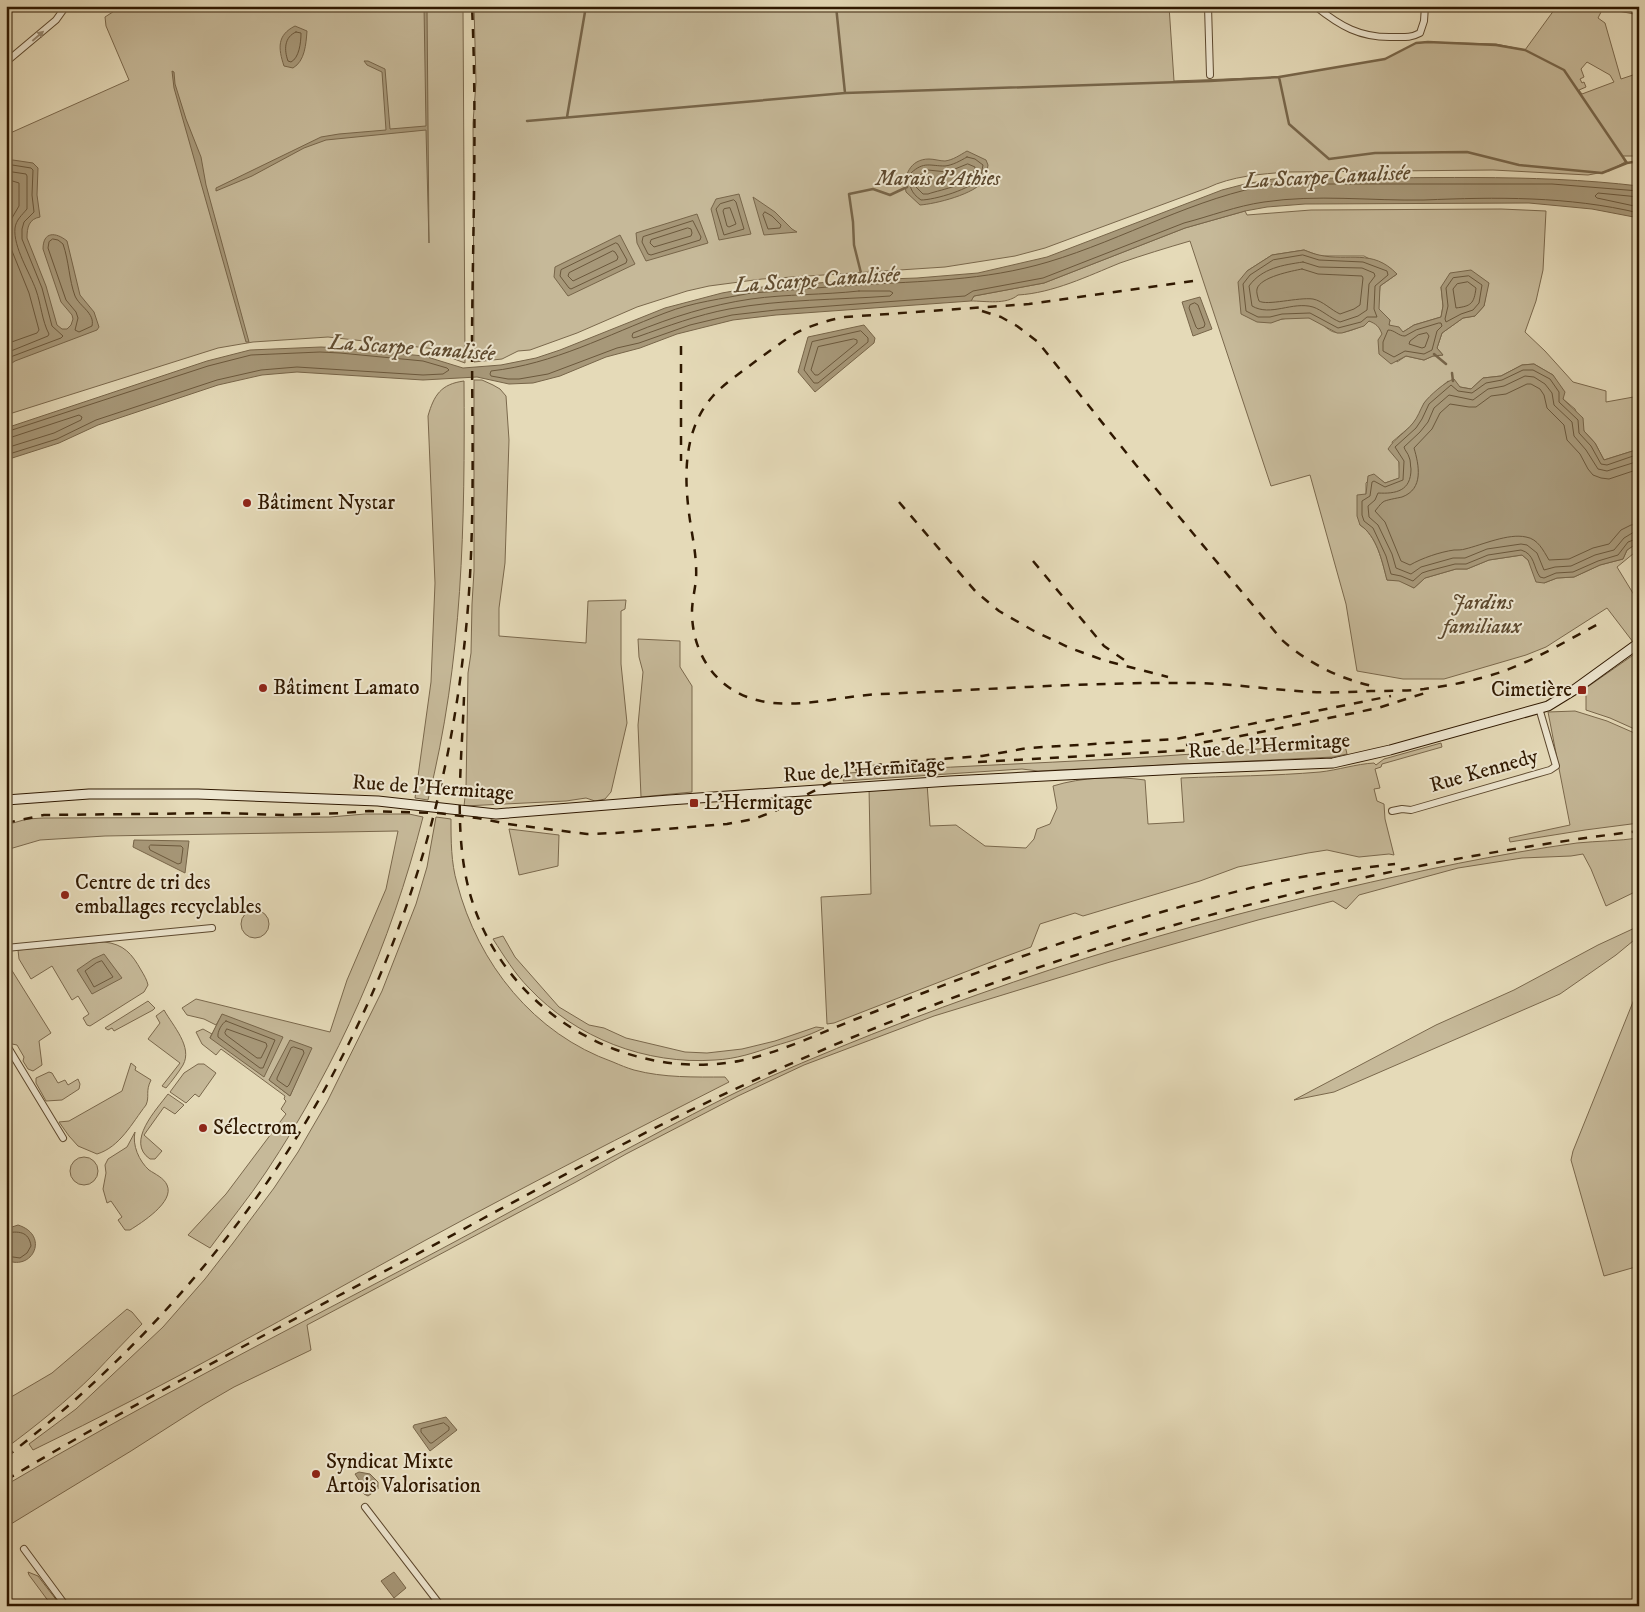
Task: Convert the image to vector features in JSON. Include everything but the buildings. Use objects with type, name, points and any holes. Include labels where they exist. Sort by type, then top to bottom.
[{"type":"street","points":[[6,62],[56,20],[66,6]]},
{"type":"street","points":[[1208,6],[1210,75]]},
{"type":"street","points":[[1315,6],[1344,27],[1364,35],[1380,38],[1413,37],[1420,34],[1424,21],[1425,6]]},
{"type":"street","name":"Rue de l'Hermitage","points":[[6,800],[89,794],[198,794],[378,801],[496,814],[950,781],[1333,763],[1390,750],[1554,703],[1639,643]]},
{"type":"street","name":"Rue Kennedy","points":[[1392,811],[1402,808],[1410,810],[1550,770],[1556,766],[1539,708]]},
{"type":"street","points":[[6,948],[212,928]]},
{"type":"street","points":[[6,1044],[63,1138]]},
{"type":"street","points":[[365,1507],[441,1606]]},
{"type":"street","points":[[24,1549],[66,1606]]},
{"type":"green space","points":[[122,6],[463,6],[465,363],[446,356],[436,349],[328,337],[253,342],[218,348],[6,415],[6,132],[8,134],[129,80],[106,26],[105,17]]},
{"type":"green space","name":"Marais d'Athies","points":[[474,6],[1169,6],[1174,81],[1279,77],[1385,59],[1416,43],[1496,44],[1525,50],[1557,6],[1639,6],[1639,15],[1603,8],[1598,18],[1605,23],[1621,79],[1639,73],[1639,156],[1622,156],[1625,162],[1609,171],[1588,175],[1493,170],[1288,172],[1247,176],[1217,184],[1045,248],[1015,256],[945,267],[762,279],[709,286],[637,307],[577,333],[530,350],[518,351],[502,359],[474,362],[473,123],[476,82]],"holes":[[[1587,62],[1610,75],[1614,82],[1582,94],[1579,90],[1586,87],[1580,79],[1584,77],[1581,69]]]},
{"type":"green space","name":"Jardins familiaux","points":[[1501,209],[1546,211],[1543,270],[1536,301],[1525,332],[1573,382],[1606,391],[1606,402],[1639,396],[1639,449],[1604,460],[1595,443],[1584,431],[1575,409],[1563,399],[1553,375],[1534,364],[1522,365],[1501,376],[1483,378],[1471,389],[1460,387],[1448,381],[1425,402],[1412,425],[1392,442],[1399,462],[1400,478],[1385,483],[1374,475],[1366,483],[1366,494],[1360,525],[1375,542],[1387,580],[1399,580],[1414,588],[1425,578],[1456,569],[1467,569],[1489,560],[1522,555],[1528,560],[1544,583],[1557,578],[1574,577],[1600,565],[1623,559],[1627,550],[1639,542],[1639,549],[1617,567],[1639,603],[1639,643],[1633,642],[1607,608],[1546,647],[1526,655],[1444,679],[1403,679],[1357,671],[1346,604],[1310,475],[1271,486],[1190,241],[1120,263],[1044,291],[1018,295],[1002,301],[971,301],[974,296],[1044,283],[1185,228],[1245,211],[1247,215],[1311,210]],"holes":[[[1304,250],[1320,256],[1364,256],[1397,274],[1380,286],[1378,309],[1390,320],[1389,325],[1403,332],[1414,325],[1441,317],[1443,306],[1441,287],[1488,283],[1484,306],[1475,316],[1463,318],[1442,333],[1437,348],[1443,355],[1433,356],[1424,360],[1406,356],[1397,362],[1379,327],[1376,323],[1369,321],[1363,326],[1337,333],[1316,320],[1306,317],[1271,322],[1247,271],[1272,255]]]},
{"type":"green space","points":[[474,380],[482,380],[493,385],[506,396],[509,440],[505,563],[499,608],[499,636],[586,643],[588,601],[626,600],[625,609],[621,611],[621,664],[627,723],[611,792],[605,799],[595,801],[586,798],[566,801],[464,806],[468,673],[471,653],[474,571]]},
{"type":"green space","points":[[464,381],[464,487],[455,644],[440,748],[428,800],[415,798],[431,682],[435,583],[428,416],[436,396],[444,388]]},
{"type":"green space","points":[[638,639],[680,641],[680,667],[692,686],[692,792],[641,797],[638,725],[643,672],[639,657]]},
{"type":"green space","points":[[1639,651],[1639,731],[1586,710],[1586,688]]},
{"type":"green space","points":[[1575,711],[1607,721],[1639,735],[1639,823],[1510,842],[1509,838],[1570,825],[1548,712]]},
{"type":"green space","points":[[1344,741],[1347,754],[1333,757],[1038,771],[1022,769],[843,781],[848,773],[1315,747],[1337,744]]},
{"type":"green space","points":[[1441,743],[1442,747],[1382,764],[1381,767],[1375,769],[1380,788],[1374,789],[1377,801],[1384,804],[1385,819],[1394,855],[1359,857],[1327,850],[1308,853],[1238,867],[1200,881],[1083,916],[1075,913],[1040,924],[1031,947],[834,1023],[827,1024],[821,897],[871,894],[869,787],[927,783],[930,826],[956,825],[985,846],[1026,848],[1034,839],[1037,829],[1050,824],[1057,808],[1053,786],[1064,783],[1099,778],[1145,780],[1148,824],[1184,822],[1181,778],[1303,773],[1374,763],[1376,765],[1384,759]]},
{"type":"green space","points":[[365,814],[409,814],[423,817],[395,910],[360,1001],[339,1045],[292,1131],[266,1172],[210,1248],[188,1235],[226,1194],[286,1114],[281,1109],[286,1101],[284,1099],[285,1096],[221,1049],[216,1055],[202,1044],[196,1032],[203,1029],[212,1034],[210,1038],[222,1015],[216,1025],[204,1019],[187,1015],[182,1008],[196,999],[330,1032],[347,980],[386,889],[398,831],[105,836],[40,840],[6,850],[6,825],[27,819],[43,818],[330,817]],"holes":[[[311,1048],[290,1096],[269,1080],[277,1066]]]},
{"type":"green space","points":[[436,817],[451,819],[455,875],[466,913],[479,941],[495,968],[513,992],[534,1014],[558,1034],[584,1050],[629,1068],[645,1073],[668,1076],[725,1077],[729,1082],[500,1200],[181,1374],[33,1450],[29,1444],[76,1409],[163,1327],[205,1279],[233,1243],[298,1152],[327,1102],[382,991],[416,904],[427,867]]},
{"type":"green space","points":[[509,829],[559,835],[558,866],[519,875]]},
{"type":"green space","points":[[1639,838],[1639,890],[1606,906],[1583,854],[1522,858],[1458,868],[1359,895],[1346,909],[1333,901],[1110,962],[934,1016],[804,1065],[738,1096],[626,1154],[307,1325],[311,1350],[234,1387],[6,1527],[6,1485],[106,1427],[692,1115],[767,1078],[837,1048],[978,994],[1122,947],[1194,926],[1341,889],[1488,858],[1577,843]]},
{"type":"green space","points":[[255,910],[265,914],[269,924],[265,934],[255,938],[245,934],[241,924],[245,914]]},
{"type":"green space","points":[[1639,926],[1639,936],[1616,955],[1560,994],[1334,1092],[1294,1100],[1436,1025],[1514,990],[1598,945]]},
{"type":"green space","points":[[503,936],[515,957],[559,1007],[589,1025],[604,1028],[626,1038],[685,1052],[707,1053],[742,1049],[775,1041],[816,1027],[824,1028],[738,1057],[689,1060],[663,1058],[638,1053],[590,1034],[548,1006],[519,977],[493,939]]},
{"type":"green space","points":[[104,942],[117,945],[127,951],[138,964],[148,985],[144,992],[90,1026],[87,1025],[83,1018],[89,1014],[78,996],[72,1000],[52,966],[31,979],[19,959],[18,950]]},
{"type":"green space","points":[[6,961],[51,1033],[39,1041],[42,1065],[33,1071],[28,1069],[17,1045],[12,1044],[6,1034]]},
{"type":"green space","points":[[1639,987],[1639,1266],[1604,1276],[1571,1160]]},
{"type":"green space","points":[[148,1001],[155,1008],[153,1010],[114,1031],[112,1028],[108,1030],[105,1028]]},
{"type":"green space","points":[[164,1010],[181,1037],[186,1051],[183,1065],[166,1088],[162,1086],[180,1063],[148,1039],[160,1023],[156,1016]]},
{"type":"green space","points":[[131,1063],[136,1067],[135,1070],[151,1080],[146,1105],[125,1134],[105,1151],[97,1154],[78,1146],[59,1122],[69,1121],[122,1091]]},
{"type":"green space","points":[[198,1064],[204,1064],[216,1073],[199,1097],[195,1094],[186,1103],[170,1092],[184,1073]]},
{"type":"green space","points":[[49,1072],[52,1073],[58,1083],[65,1080],[68,1085],[78,1079],[79,1089],[62,1100],[46,1101],[36,1083],[36,1078]]},
{"type":"green space","points":[[168,1094],[184,1105],[175,1114],[164,1107],[144,1135],[162,1151],[155,1159],[150,1159],[143,1152],[141,1144],[142,1135],[151,1117]]},
{"type":"green space","points":[[135,1132],[135,1147],[139,1157],[149,1170],[164,1180],[168,1192],[162,1205],[156,1211],[130,1230],[125,1230],[118,1220],[122,1217],[111,1201],[107,1203],[103,1189],[106,1173],[105,1165],[108,1159],[127,1147]]},
{"type":"green space","points":[[84,1157],[94,1161],[98,1171],[94,1181],[84,1185],[74,1181],[70,1171],[74,1161]]},
{"type":"green space","points":[[127,1309],[142,1324],[73,1394],[6,1448],[6,1400],[52,1373]]},
{"type":"green space","points":[[28,1572],[38,1576],[61,1606],[52,1606]]},
{"type":"water","points":[[424,6],[427,6],[429,243],[426,130],[326,140],[304,148],[252,176],[216,191],[216,188],[321,137],[386,130],[382,72],[367,65],[364,61],[385,69],[390,129],[426,126]]},
{"type":"water","points":[[295,26],[307,31],[302,57],[293,68],[284,66],[280,43],[285,34]]},
{"type":"water","points":[[172,71],[174,72],[175,84],[186,119],[201,157],[206,185],[249,342],[246,342],[174,88]]},
{"type":"water","points":[[967,151],[986,160],[988,165],[985,178],[973,190],[935,203],[920,205],[906,192],[907,175],[917,162],[929,159],[948,160]]},
{"type":"water","points":[[6,159],[33,163],[38,168],[37,195],[40,217],[29,224],[27,238],[46,286],[57,325],[62,329],[67,329],[73,319],[61,302],[43,249],[45,239],[51,235],[59,236],[67,241],[80,295],[94,312],[99,327],[97,330],[15,361],[6,367],[8,352],[6,345]]},
{"type":"water","points":[[1273,179],[1557,179],[1639,186],[1639,218],[1592,209],[1529,203],[1305,204],[1267,207],[1245,211],[1185,228],[1044,283],[974,296],[971,301],[776,315],[733,320],[677,334],[640,348],[606,357],[560,376],[533,383],[509,384],[477,377],[423,380],[297,372],[262,375],[218,385],[98,425],[59,443],[6,460],[6,428],[207,361],[250,350],[340,348],[424,356],[463,368],[501,365],[536,358],[665,308],[722,293],[750,288],[978,273],[1047,257],[1222,190]]},
{"type":"water","points":[[739,194],[751,234],[719,240],[711,209],[716,199]]},
{"type":"water","points":[[753,197],[775,212],[797,232],[764,235]]},
{"type":"water","points":[[697,214],[708,243],[646,261],[637,243],[636,233]]},
{"type":"water","points":[[620,235],[635,264],[568,296],[554,277],[555,267]]},
{"type":"water","points":[[1304,250],[1330,257],[1369,258],[1388,266],[1397,274],[1380,286],[1379,309],[1390,320],[1389,325],[1399,327],[1403,332],[1414,325],[1441,317],[1443,306],[1441,287],[1450,273],[1471,270],[1489,283],[1484,306],[1475,316],[1463,318],[1442,333],[1437,348],[1443,355],[1433,356],[1424,360],[1406,356],[1391,364],[1379,354],[1378,340],[1382,334],[1380,329],[1369,321],[1364,326],[1337,333],[1309,318],[1282,319],[1271,323],[1257,322],[1241,314],[1238,282],[1247,271],[1272,255]]},
{"type":"water","points":[[1200,297],[1212,329],[1193,336],[1182,302]]},
{"type":"water","points":[[864,325],[875,338],[874,343],[815,392],[798,372],[808,337]]},
{"type":"water","points":[[1534,364],[1553,375],[1565,392],[1563,399],[1583,418],[1584,431],[1595,443],[1604,460],[1639,449],[1639,542],[1627,550],[1623,559],[1600,565],[1574,577],[1557,578],[1544,583],[1536,582],[1528,560],[1522,555],[1489,560],[1467,569],[1456,569],[1425,578],[1414,588],[1399,581],[1387,580],[1375,542],[1360,525],[1357,516],[1357,495],[1366,494],[1368,476],[1374,474],[1385,483],[1399,478],[1399,462],[1388,449],[1413,423],[1426,400],[1438,389],[1454,379],[1460,387],[1471,389],[1483,378],[1501,376],[1522,365]]},
{"type":"water","points":[[134,840],[189,841],[185,873],[133,847]]},
{"type":"water","points":[[104,954],[122,978],[92,994],[77,970]]},
{"type":"water","points":[[222,1014],[283,1037],[264,1077],[210,1038]]},
{"type":"water","points":[[290,1040],[312,1048],[290,1096],[269,1080]]},
{"type":"water","points":[[18,1225],[28,1230],[33,1236],[35,1244],[34,1251],[30,1257],[24,1261],[16,1262],[6,1260],[6,1229]]},
{"type":"water","points":[[446,1417],[457,1430],[430,1451],[413,1427],[414,1425]]},
{"type":"water","points":[[359,1472],[370,1474],[378,1482],[378,1489],[368,1496],[364,1494],[363,1486],[355,1474]]},
{"type":"water","points":[[394,1572],[406,1588],[394,1598],[381,1581]]},
{"type":"waterway","points":[[567,117],[586,6]]},
{"type":"waterway","points":[[836,6],[845,93]]},
{"type":"waterway","points":[[1279,77],[1385,59],[1416,43],[1496,45],[1525,50],[1564,70],[1627,163]]},
{"type":"waterway","name":"La Scarpe Canalisée","points":[[527,121],[845,93],[1279,77],[1289,124],[1329,159],[1375,153],[1467,152],[1519,165],[1602,173],[1627,163],[1639,161]]},
{"type":"waterway","name":"La Scarpe Canalisée","points":[[861,273],[854,245],[849,194],[873,189],[890,195],[907,187]]},
{"type":"waterway","points":[[1434,354],[1446,364]]},
{"type":"waterway","points":[[1452,373],[1453,381]]},
{"type":"railway","points":[[6,1457],[99,1378],[182,1292],[255,1199],[319,1100],[372,995],[414,884],[445,768],[464,648],[468,609],[473,492],[474,130],[472,6]]},
{"type":"railway","points":[[1193,281],[1029,304],[839,318],[814,325],[796,333],[721,388],[703,410],[695,425],[687,458],[686,476],[696,566],[692,608],[694,633],[701,654],[712,671],[727,686],[744,696],[782,704],[881,694],[1150,683],[1204,683],[1319,692],[1411,690],[1433,688],[1483,678],[1501,672],[1539,656],[1600,623]]},
{"type":"railway","points":[[982,311],[1001,317],[1017,326],[1038,342],[1136,465],[1282,640],[1292,649],[1326,670],[1351,680],[1377,687]]},
{"type":"railway","points":[[681,346],[681,461]]},
{"type":"railway","points":[[899,502],[976,592],[999,611],[1034,631],[1070,648],[1106,661],[1168,677]]},
{"type":"railway","points":[[1033,561],[1104,646],[1130,664]]},
{"type":"railway","points":[[1186,745],[1236,737],[1378,708],[1425,693]]},
{"type":"railway","points":[[6,823],[44,815],[225,813],[281,815],[369,811],[438,813],[587,834],[727,824],[754,819],[775,811],[845,775],[857,770],[887,763],[982,756],[1028,748],[1176,739],[1391,696]]},
{"type":"railway","points":[[464,697],[460,790],[461,837],[467,882],[481,925],[504,964],[533,998],[567,1025],[606,1046],[649,1059],[693,1065],[754,1058],[798,1043],[992,967],[1119,925],[1250,888],[1330,872],[1395,864]]},
{"type":"railway","points":[[978,762],[1195,750]]},
{"type":"railway","points":[[6,1480],[204,1368],[584,1164],[721,1095],[872,1029],[978,989],[1086,952],[1194,920],[1304,891],[1415,867],[1526,847],[1639,831]]},
{"type":"place","name":"Bâtiment Nystar","points":[[247,503]]},
{"type":"place","name":"Bâtiment Lamato","points":[[263,688]]},
{"type":"place","name":"Cimetière","points":[[1582,690]]},
{"type":"place","name":"L'Hermitage","points":[[694,803]]},
{"type":"place","name":"Centre de tri des emballages recyclables","points":[[65,895]]},
{"type":"place","name":"Sélectrom","points":[[203,1128]]},
{"type":"place","name":"Syndicat Mixte Artois Valorisation","points":[[316,1474]]}]
